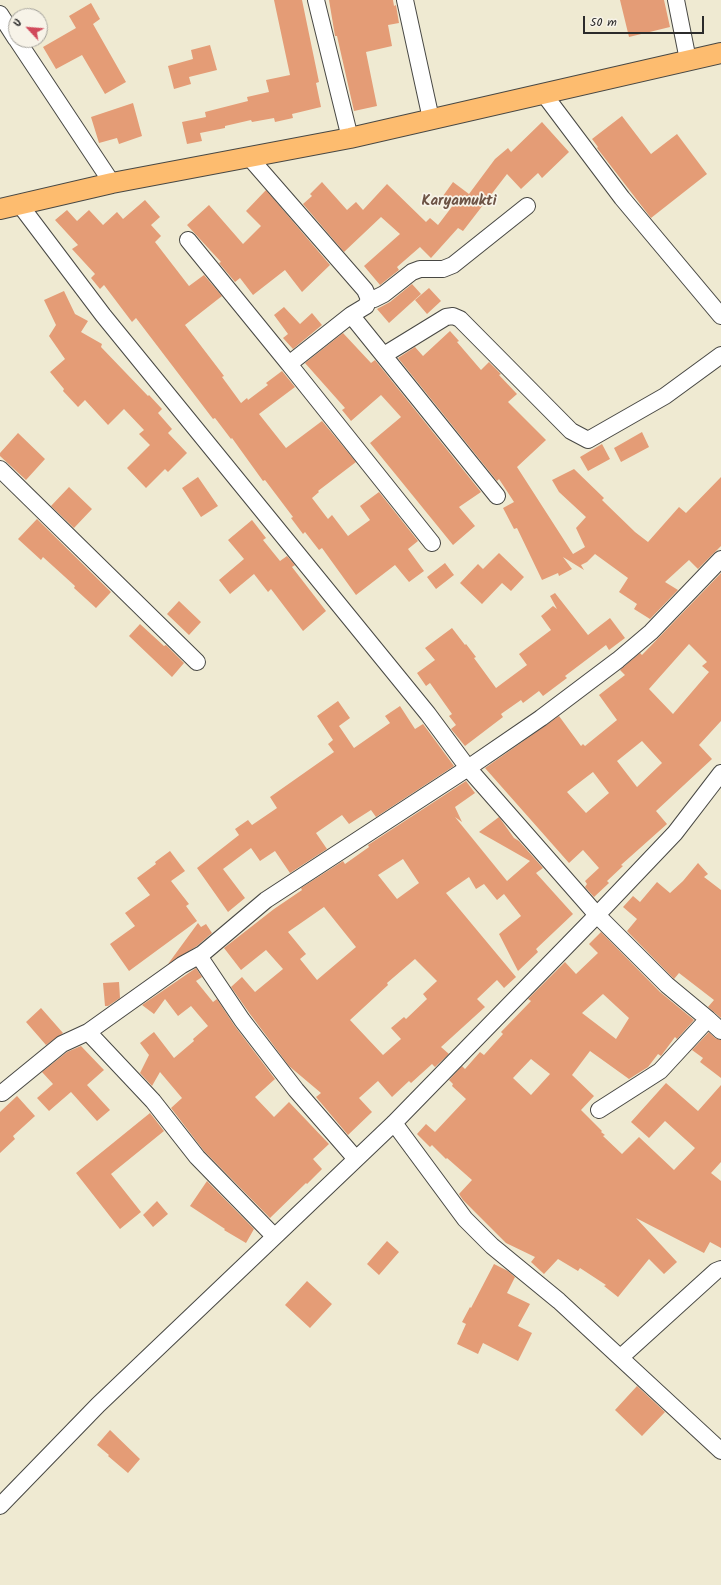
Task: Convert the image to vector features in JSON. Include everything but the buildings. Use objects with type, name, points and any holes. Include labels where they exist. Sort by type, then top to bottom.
[{"type":"main road","points":[[0,209],[112,183],[350,138],[721,53]]},
{"type":"street","points":[[316,0],[350,138]]},
{"type":"street","points":[[405,0],[431,119]]},
{"type":"street","points":[[676,0],[688,60]]},
{"type":"street","points":[[0,14],[8,27]]},
{"type":"street","points":[[22,48],[112,183]]},
{"type":"street","points":[[543,93],[622,198],[721,316]]},
{"type":"street","points":[[249,157],[365,290],[369,299],[366,306],[351,315],[289,364]]},
{"type":"street","points":[[20,205],[103,315],[428,714],[468,768],[597,915],[668,985],[721,1031]]},
{"type":"street","points":[[369,299],[374,299],[384,294],[412,272],[420,269],[443,269],[453,265],[527,206]]},
{"type":"street","points":[[188,240],[432,543]]},
{"type":"street","points":[[351,315],[497,496]]},
{"type":"street","points":[[384,355],[446,317],[453,316],[460,319],[572,430],[588,440],[665,396],[721,356]]},
{"type":"street","points":[[0,469],[196,662]]},
{"type":"street","points":[[2,1093],[62,1044],[88,1032],[182,965],[199,956],[266,900],[468,768],[541,718],[618,660],[651,632],[721,559]]},
{"type":"street","points":[[0,1506],[98,1405],[394,1123],[675,833],[721,774]]},
{"type":"street","points":[[199,956],[242,1020],[296,1090],[356,1159]]},
{"type":"street","points":[[599,1110],[660,1071],[708,1019]]},
{"type":"street","points":[[88,1032],[153,1100],[197,1157],[274,1236]]},
{"type":"street","points":[[394,1123],[465,1219],[492,1246],[559,1301],[621,1357],[721,1451]]},
{"type":"street","points":[[621,1357],[716,1271],[721,1269]]},
{"type":"district","name":"Karyamukti","points":[[459,202]]}]
